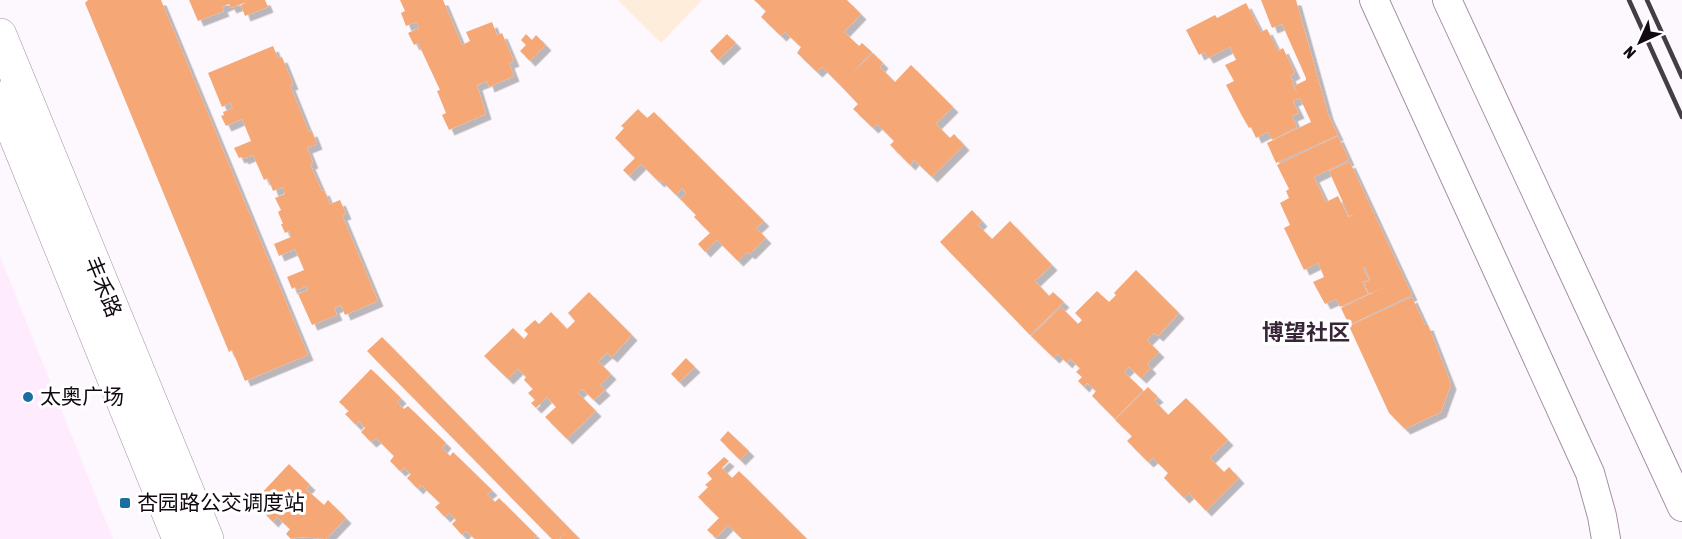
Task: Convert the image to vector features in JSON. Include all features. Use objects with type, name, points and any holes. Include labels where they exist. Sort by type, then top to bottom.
[{"type":"main road","name":"丰禾路","points":[[0,35],[207,539]]},
{"type":"main road","name":"丰禾路","points":[[0,98],[179,539]]},
{"type":"street","points":[[1374,0],[1590,473],[1606,539]]},
{"type":"street","points":[[1447,0],[1682,507]]},
{"type":"shaded area","points":[[618,0],[702,0],[661,43]]},
{"type":"shaded area","name":"太奥广场","points":[[0,256],[113,539],[0,539]]},
{"type":"building","points":[[88,0],[161,0],[308,355],[245,381],[232,350],[229,352],[85,3]]},
{"type":"building","points":[[189,0],[265,0],[268,7],[245,16],[241,5],[247,2],[231,8],[229,4],[222,7],[224,11],[198,21]]},
{"type":"building","points":[[400,0],[443,0],[462,45],[470,41],[466,32],[492,22],[497,35],[502,33],[514,61],[509,63],[514,76],[489,87],[487,81],[477,85],[486,114],[449,130],[442,115],[446,113],[437,91],[440,90],[418,43],[414,45],[408,33],[419,28],[416,22],[406,26],[401,13],[405,11]]},
{"type":"building","points":[[754,0],[847,0],[861,14],[844,32],[859,46],[862,43],[872,52],[852,73],[873,53],[883,63],[880,67],[895,82],[911,65],[953,107],[936,124],[950,138],[954,134],[964,145],[932,177],[914,160],[910,165],[890,145],[894,141],[877,124],[873,128],[853,109],[858,104],[822,67],[817,72],[797,53],[801,47],[785,32],[781,36],[761,17],[766,11]]},
{"type":"building","points":[[1261,0],[1296,0],[1328,114],[1338,135],[1276,163],[1267,143],[1311,122],[1300,98],[1293,101],[1299,113],[1292,116],[1297,127],[1272,140],[1268,132],[1256,138],[1226,85],[1234,81],[1225,65],[1236,60],[1230,47],[1208,58],[1204,52],[1199,55],[1186,30],[1246,3],[1261,32],[1267,29],[1278,51],[1283,48],[1295,73],[1290,76],[1294,83],[1292,84],[1298,95],[1294,86],[1306,78],[1282,24],[1272,28]]},
{"type":"building","points":[[526,34],[532,40],[536,35],[546,45],[530,61],[520,51],[526,45],[521,40]]},
{"type":"building","points":[[727,34],[736,43],[718,60],[710,51]]},
{"type":"building","points":[[273,46],[278,58],[282,57],[293,84],[290,85],[309,132],[312,131],[317,144],[307,148],[313,163],[310,164],[330,204],[340,200],[346,214],[342,215],[378,301],[345,315],[341,305],[334,308],[337,315],[312,325],[298,294],[308,290],[307,286],[297,290],[295,287],[292,289],[287,277],[304,270],[295,249],[279,256],[274,244],[291,237],[289,231],[285,233],[281,224],[283,224],[278,212],[281,210],[275,198],[285,194],[283,187],[273,191],[268,178],[264,180],[253,155],[243,159],[239,158],[234,148],[251,141],[242,119],[226,126],[221,116],[224,115],[223,112],[233,108],[230,103],[222,107],[208,73]]},
{"type":"building","points":[[638,109],[647,118],[654,112],[764,221],[756,228],[766,238],[750,254],[747,252],[738,261],[717,240],[705,252],[698,244],[710,233],[680,199],[686,193],[682,188],[676,195],[641,164],[629,176],[623,170],[635,158],[615,138],[624,128],[621,126]]},
{"type":"building","points":[[1338,136],[1349,160],[1314,177],[1326,202],[1338,196],[1348,217],[1354,215],[1349,216],[1329,171],[1350,162],[1412,295],[1349,325],[1341,308],[1385,287],[1369,294],[1364,283],[1370,280],[1365,267],[1363,268],[1369,280],[1362,282],[1368,294],[1340,307],[1336,299],[1325,304],[1313,282],[1324,277],[1318,263],[1304,270],[1284,228],[1290,225],[1280,203],[1289,198],[1286,191],[1289,189],[1277,165]]},
{"type":"building","points":[[972,210],[982,221],[978,225],[992,239],[1010,221],[1052,265],[1035,281],[1049,296],[1053,292],[1064,302],[1030,335],[940,242]]},
{"type":"building","points":[[1136,270],[1179,313],[1158,336],[1154,333],[1147,340],[1159,352],[1147,364],[1151,368],[1141,378],[1129,367],[1124,372],[1143,390],[1115,419],[1092,396],[1096,391],[1087,383],[1084,387],[1078,381],[1082,377],[1076,372],[1080,368],[1070,359],[1067,363],[1058,354],[1054,358],[1031,336],[1061,307],[1078,324],[1082,320],[1075,313],[1097,291],[1109,302],[1116,295],[1114,293]]},
{"type":"building","points":[[589,292],[632,335],[612,357],[607,353],[598,361],[611,374],[600,385],[605,390],[594,400],[582,389],[578,393],[596,411],[567,439],[545,417],[556,407],[547,397],[536,408],[531,403],[535,400],[528,393],[533,389],[518,369],[508,379],[484,356],[513,328],[524,339],[528,334],[524,330],[535,320],[539,324],[551,312],[567,329],[575,321],[568,313]]},
{"type":"building","points":[[1412,297],[1425,325],[1428,325],[1451,384],[1441,412],[1405,429],[1389,413],[1349,326]]},
{"type":"building","points":[[382,337],[580,539],[560,539],[567,531],[559,539],[552,539],[367,351]]},
{"type":"building","points":[[686,358],[695,367],[679,382],[671,374]]},
{"type":"building","points":[[371,369],[401,398],[397,402],[404,409],[408,406],[446,443],[442,448],[450,456],[453,452],[492,490],[487,494],[495,502],[499,498],[537,536],[534,539],[475,539],[466,531],[462,535],[452,524],[456,520],[449,513],[445,517],[435,507],[440,503],[421,485],[418,489],[407,478],[411,474],[404,468],[400,471],[390,461],[394,456],[376,438],[371,442],[361,432],[365,428],[359,421],[356,425],[345,414],[349,411],[339,402]]},
{"type":"building","points":[[1148,387],[1158,397],[1154,400],[1168,415],[1186,398],[1228,440],[1210,458],[1224,472],[1229,467],[1239,478],[1206,511],[1189,493],[1184,498],[1164,478],[1168,473],[1153,458],[1148,462],[1127,441],[1132,436],[1115,420]]},
{"type":"building","points":[[728,431],[749,451],[740,460],[720,440]]},
{"type":"building","points":[[724,457],[729,461],[722,468],[732,478],[739,471],[807,539],[742,539],[728,525],[716,538],[707,530],[719,518],[698,497],[708,487],[705,485],[712,479],[707,473]]},
{"type":"building","points":[[289,464],[310,485],[306,489],[324,505],[328,500],[346,518],[326,539],[300,537],[291,539],[286,534],[290,529],[277,517],[273,522],[264,513],[269,508],[258,497]]},
{"type":"railway","points":[[1629,0],[1682,117]]},
{"type":"railway","points":[[1647,0],[1682,77]]},
{"type":"place","name":"太奥广场","points":[[28,397]]},
{"type":"place","name":"杏园路公交调度站","points":[[125,503]]},
{"type":"district","name":"博望社区","points":[[1306,332]]}]
